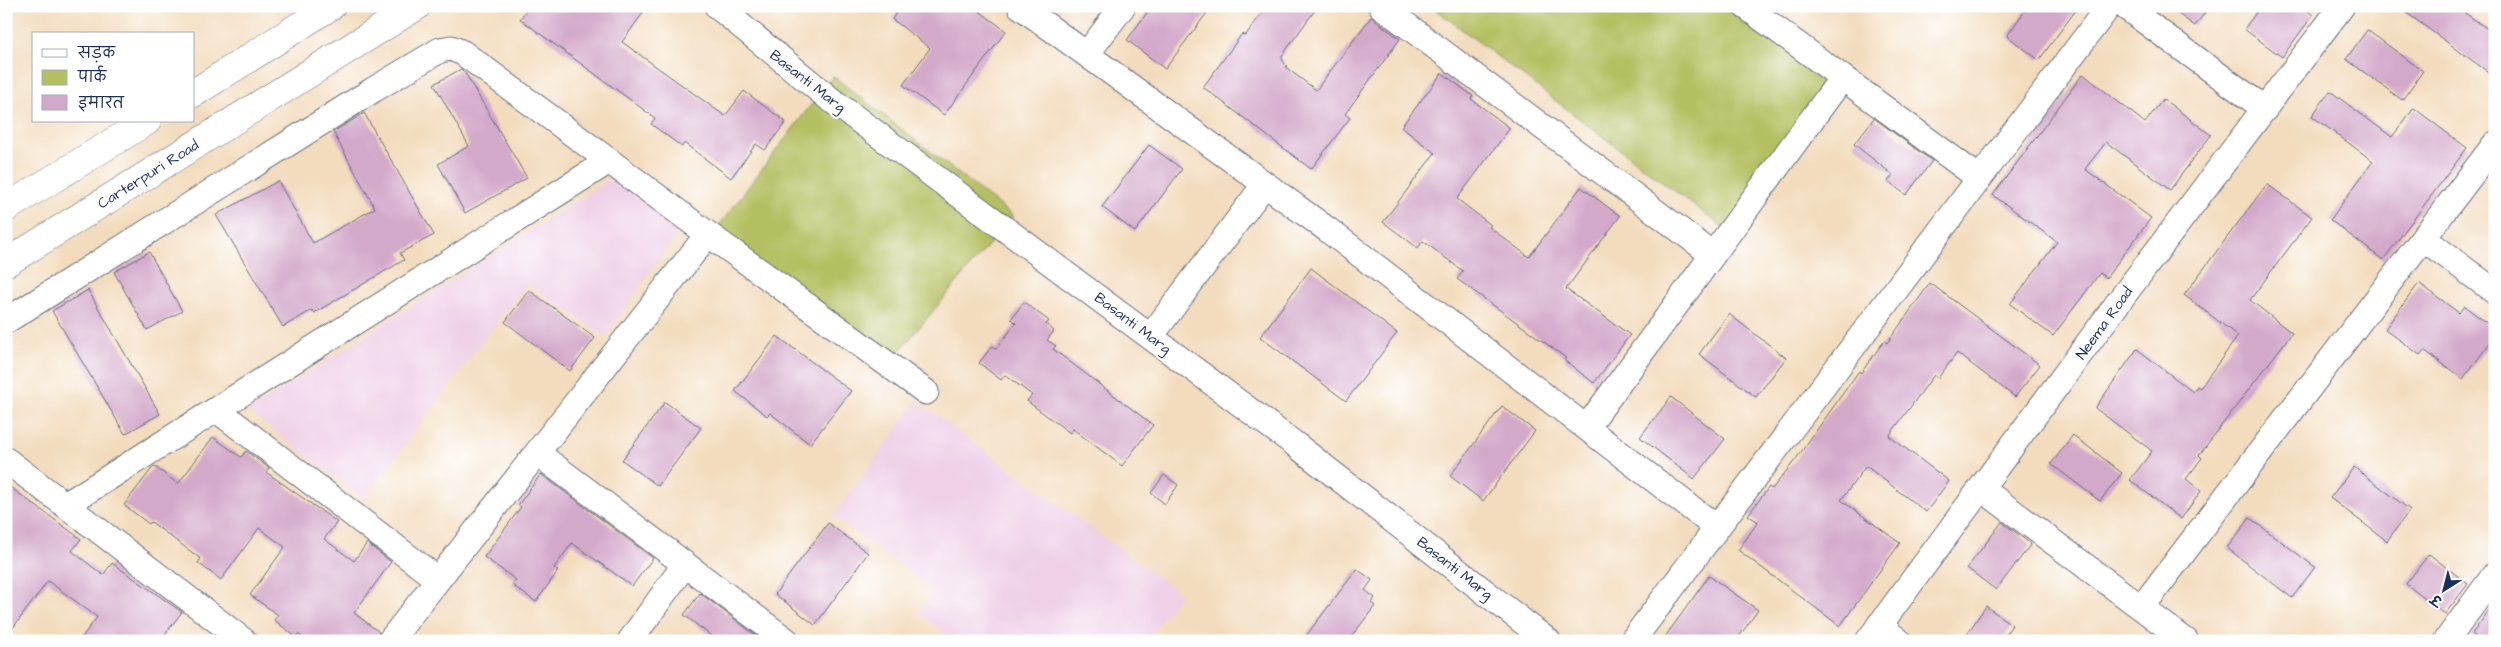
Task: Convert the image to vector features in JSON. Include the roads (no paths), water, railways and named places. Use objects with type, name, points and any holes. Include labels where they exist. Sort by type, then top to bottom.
[{"type":"main road","points":[[195,91],[331,6]]},
{"type":"main road","name":"Carterpuri Road","points":[[6,263],[417,6]]},
{"type":"main road","points":[[6,208],[145,122]]},
{"type":"street","name":"Basanti Marg","points":[[717,6],[830,99],[1152,336],[1296,445],[1548,641]]},
{"type":"street","points":[[1020,6],[1265,184],[1716,527]]},
{"type":"street","points":[[1087,54],[1124,6]]},
{"type":"street","points":[[1745,6],[1979,178]]},
{"type":"street","points":[[1632,641],[2109,6]]},
{"type":"street","points":[[2124,6],[2265,109]]},
{"type":"street","name":"Neema Road","points":[[1873,633],[1982,489],[2117,304],[2342,6]]},
{"type":"street","points":[[1384,7],[1712,254]]},
{"type":"street","points":[[6,321],[374,90],[440,50],[451,48],[463,53],[926,392]]},
{"type":"street","points":[[1586,427],[1842,78]]},
{"type":"street","points":[[2142,606],[2495,144]]},
{"type":"street","points":[[67,504],[609,161]]},
{"type":"street","points":[[1152,336],[1265,184]]},
{"type":"street","points":[[390,641],[708,234]]},
{"type":"street","points":[[2423,238],[2495,292]]},
{"type":"street","points":[[217,410],[437,579]]},
{"type":"street","points":[[537,453],[788,641]]},
{"type":"street","points":[[6,460],[67,504],[244,641]]},
{"type":"street","points":[[1982,489],[2142,606],[2186,641]]},
{"type":"street","points":[[630,641],[685,564]]},
{"type":"street","points":[[2446,641],[2495,574]]},
{"type":"street","points":[[1873,633],[1899,641]]}]
